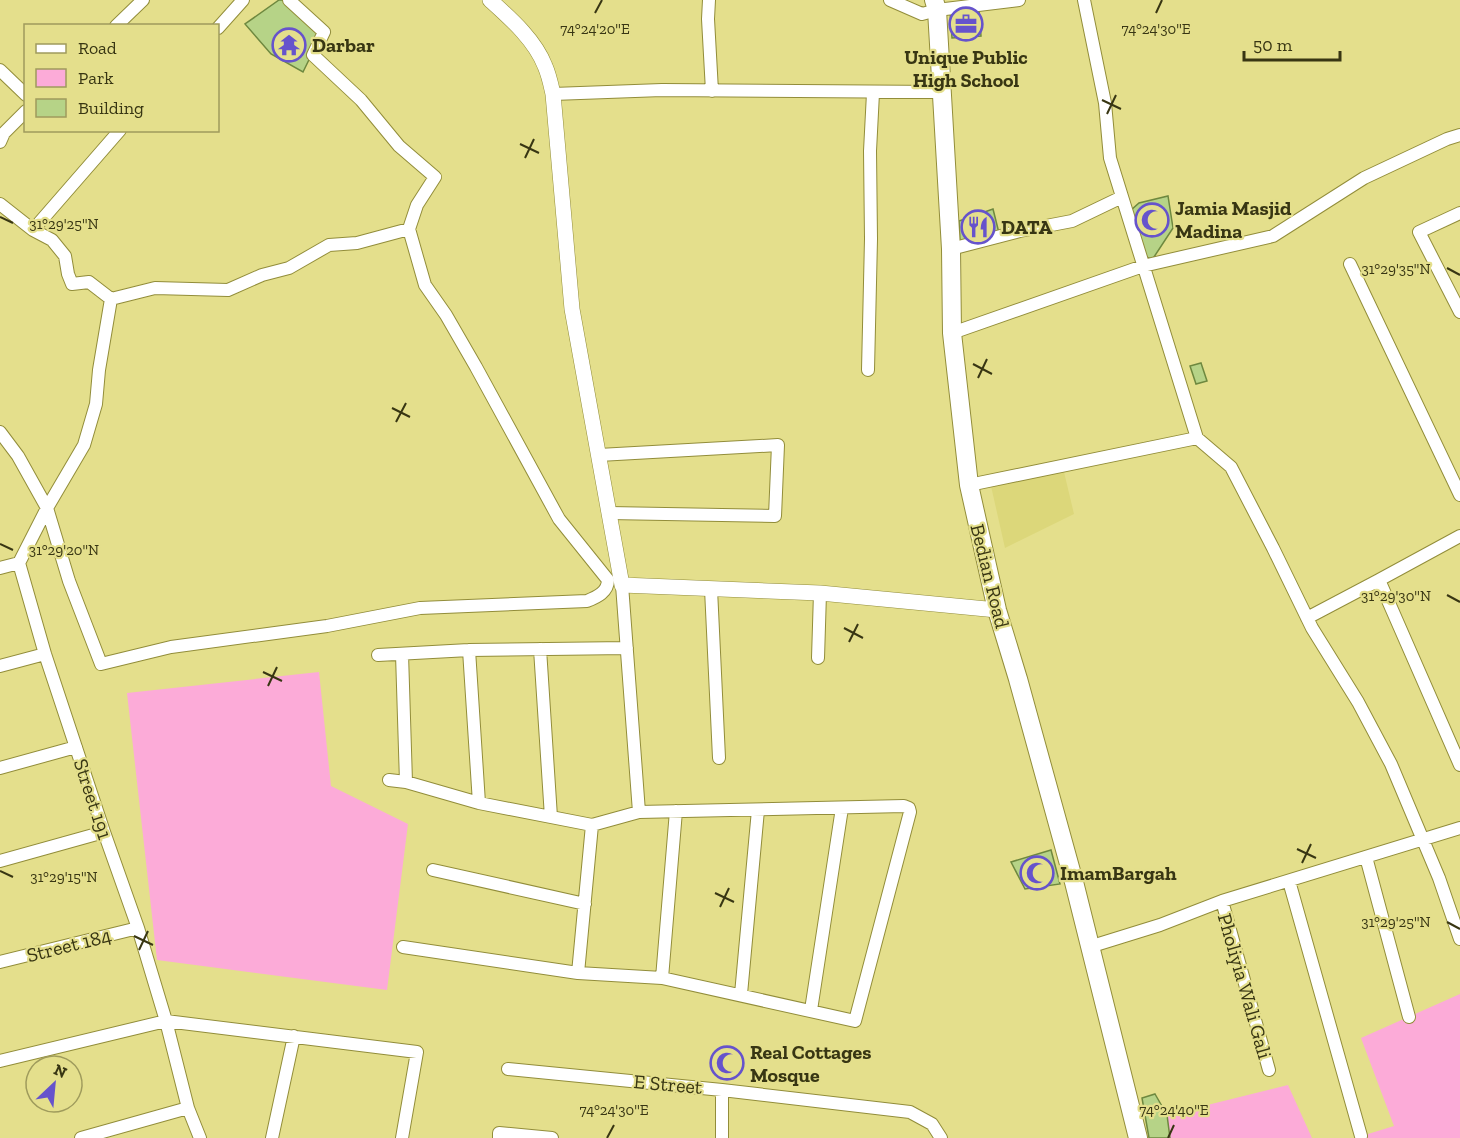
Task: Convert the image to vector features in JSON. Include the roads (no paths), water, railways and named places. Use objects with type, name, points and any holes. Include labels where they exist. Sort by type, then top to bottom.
[{"type":"main road","name":"Bedian Road","points":[[936,5],[951,249],[952,333],[969,485],[997,610],[1074,882],[1138,1138]]},
{"type":"street","points":[[118,24],[143,0]]},
{"type":"street","points":[[219,27],[243,0]]},
{"type":"street","points":[[0,432],[18,456],[47,508],[69,581],[100,664],[171,647],[327,626],[420,608],[587,601],[597,597],[605,590],[608,580],[559,519],[476,367],[446,315],[425,285],[409,229],[417,205],[435,177],[399,146],[361,100],[314,55],[324,32],[289,0]]},
{"type":"street","points":[[709,0],[712,91]]},
{"type":"street","points":[[890,0],[922,14],[936,5],[1019,0]]},
{"type":"street","points":[[1084,0],[1105,103],[1110,158],[1197,438],[1231,467],[1307,618],[1358,702],[1391,765],[1438,878],[1460,939]]},
{"type":"street","points":[[495,1],[524,34],[545,65],[553,94],[572,309],[622,585],[639,812]]},
{"type":"street","points":[[0,70],[24,93]]},
{"type":"street","points":[[553,94],[662,90],[941,92]]},
{"type":"street","points":[[868,370],[871,239],[870,151],[873,93]]},
{"type":"street","points":[[0,142],[4,134],[24,113]]},
{"type":"street","points":[[33,230],[118,132]]},
{"type":"street","points":[[952,333],[1143,266],[1273,236],[1364,178],[1460,135]]},
{"type":"street","points":[[951,249],[1020,231],[1072,221],[1122,197]]},
{"type":"street","points":[[0,204],[33,230],[52,240],[65,256],[72,284],[89,282],[111,299]]},
{"type":"street","points":[[1460,213],[1419,232],[1460,312]]},
{"type":"street","points":[[111,299],[155,288],[228,290],[262,275],[289,268],[329,245],[357,243],[409,229]]},
{"type":"street","points":[[1350,264],[1460,495]]},
{"type":"street","points":[[0,568],[19,563],[47,508],[84,445],[96,404],[99,370],[111,299]]},
{"type":"street","points":[[969,485],[1197,438]]},
{"type":"street","points":[[599,455],[778,445],[775,516],[609,513]]},
{"type":"street","points":[[1307,618],[1460,536]]},
{"type":"street","name":"Street 191","points":[[19,563],[45,654],[138,928],[166,1021],[188,1108],[200,1138]]},
{"type":"street","points":[[1379,580],[1460,765]]},
{"type":"street","points":[[622,585],[820,593],[997,610]]},
{"type":"street","points":[[711,590],[720,758]]},
{"type":"street","points":[[818,658],[820,593]]},
{"type":"street","points":[[378,655],[540,648],[627,648]]},
{"type":"street","points":[[540,648],[551,817]]},
{"type":"street","points":[[469,650],[479,803]]},
{"type":"street","points":[[0,666],[45,654]]},
{"type":"street","points":[[402,654],[406,782]]},
{"type":"street","points":[[0,768],[76,747]]},
{"type":"street","points":[[389,780],[406,782],[479,803],[592,825],[639,812],[904,806],[909,808],[910,812],[857,1018],[853,1021],[662,978],[578,973],[403,947]]},
{"type":"street","points":[[811,1010],[842,808]]},
{"type":"street","points":[[741,994],[758,810]]},
{"type":"street","points":[[662,978],[676,811]]},
{"type":"street","points":[[578,973],[592,825]]},
{"type":"street","points":[[1089,947],[1160,925],[1222,901],[1460,828]]},
{"type":"street","points":[[0,861],[104,832]]},
{"type":"street","points":[[1366,857],[1409,1017]]},
{"type":"street","points":[[433,870],[585,904]]},
{"type":"street","points":[[1289,881],[1361,1136]]},
{"type":"street","name":"Pholiyia Wali Gali","points":[[1222,901],[1269,1070]]},
{"type":"street","name":"Street 184","points":[[0,962],[138,928]]},
{"type":"street","points":[[0,1061],[166,1021],[417,1052],[402,1138]]},
{"type":"street","points":[[272,1138],[294,1036]]},
{"type":"street","name":"E Street","points":[[508,1069],[722,1090],[910,1112],[932,1124],[941,1138]]},
{"type":"street","points":[[722,1090],[722,1138]]},
{"type":"street","points":[[81,1138],[188,1108]]},
{"type":"street","points":[[499,1138],[499,1133],[552,1138]]},
{"type":"place","name":"Unique Public High School","points":[[966,24]]},
{"type":"place","name":"Darbar","points":[[289,45]]},
{"type":"place","name":"Jamia Masjid Madina","points":[[1152,220]]},
{"type":"place","name":"DATA","points":[[978,227]]},
{"type":"place","name":"ImamBargah","points":[[1037,873]]},
{"type":"place","name":"Real Cottages Mosque","points":[[727,1063]]}]
